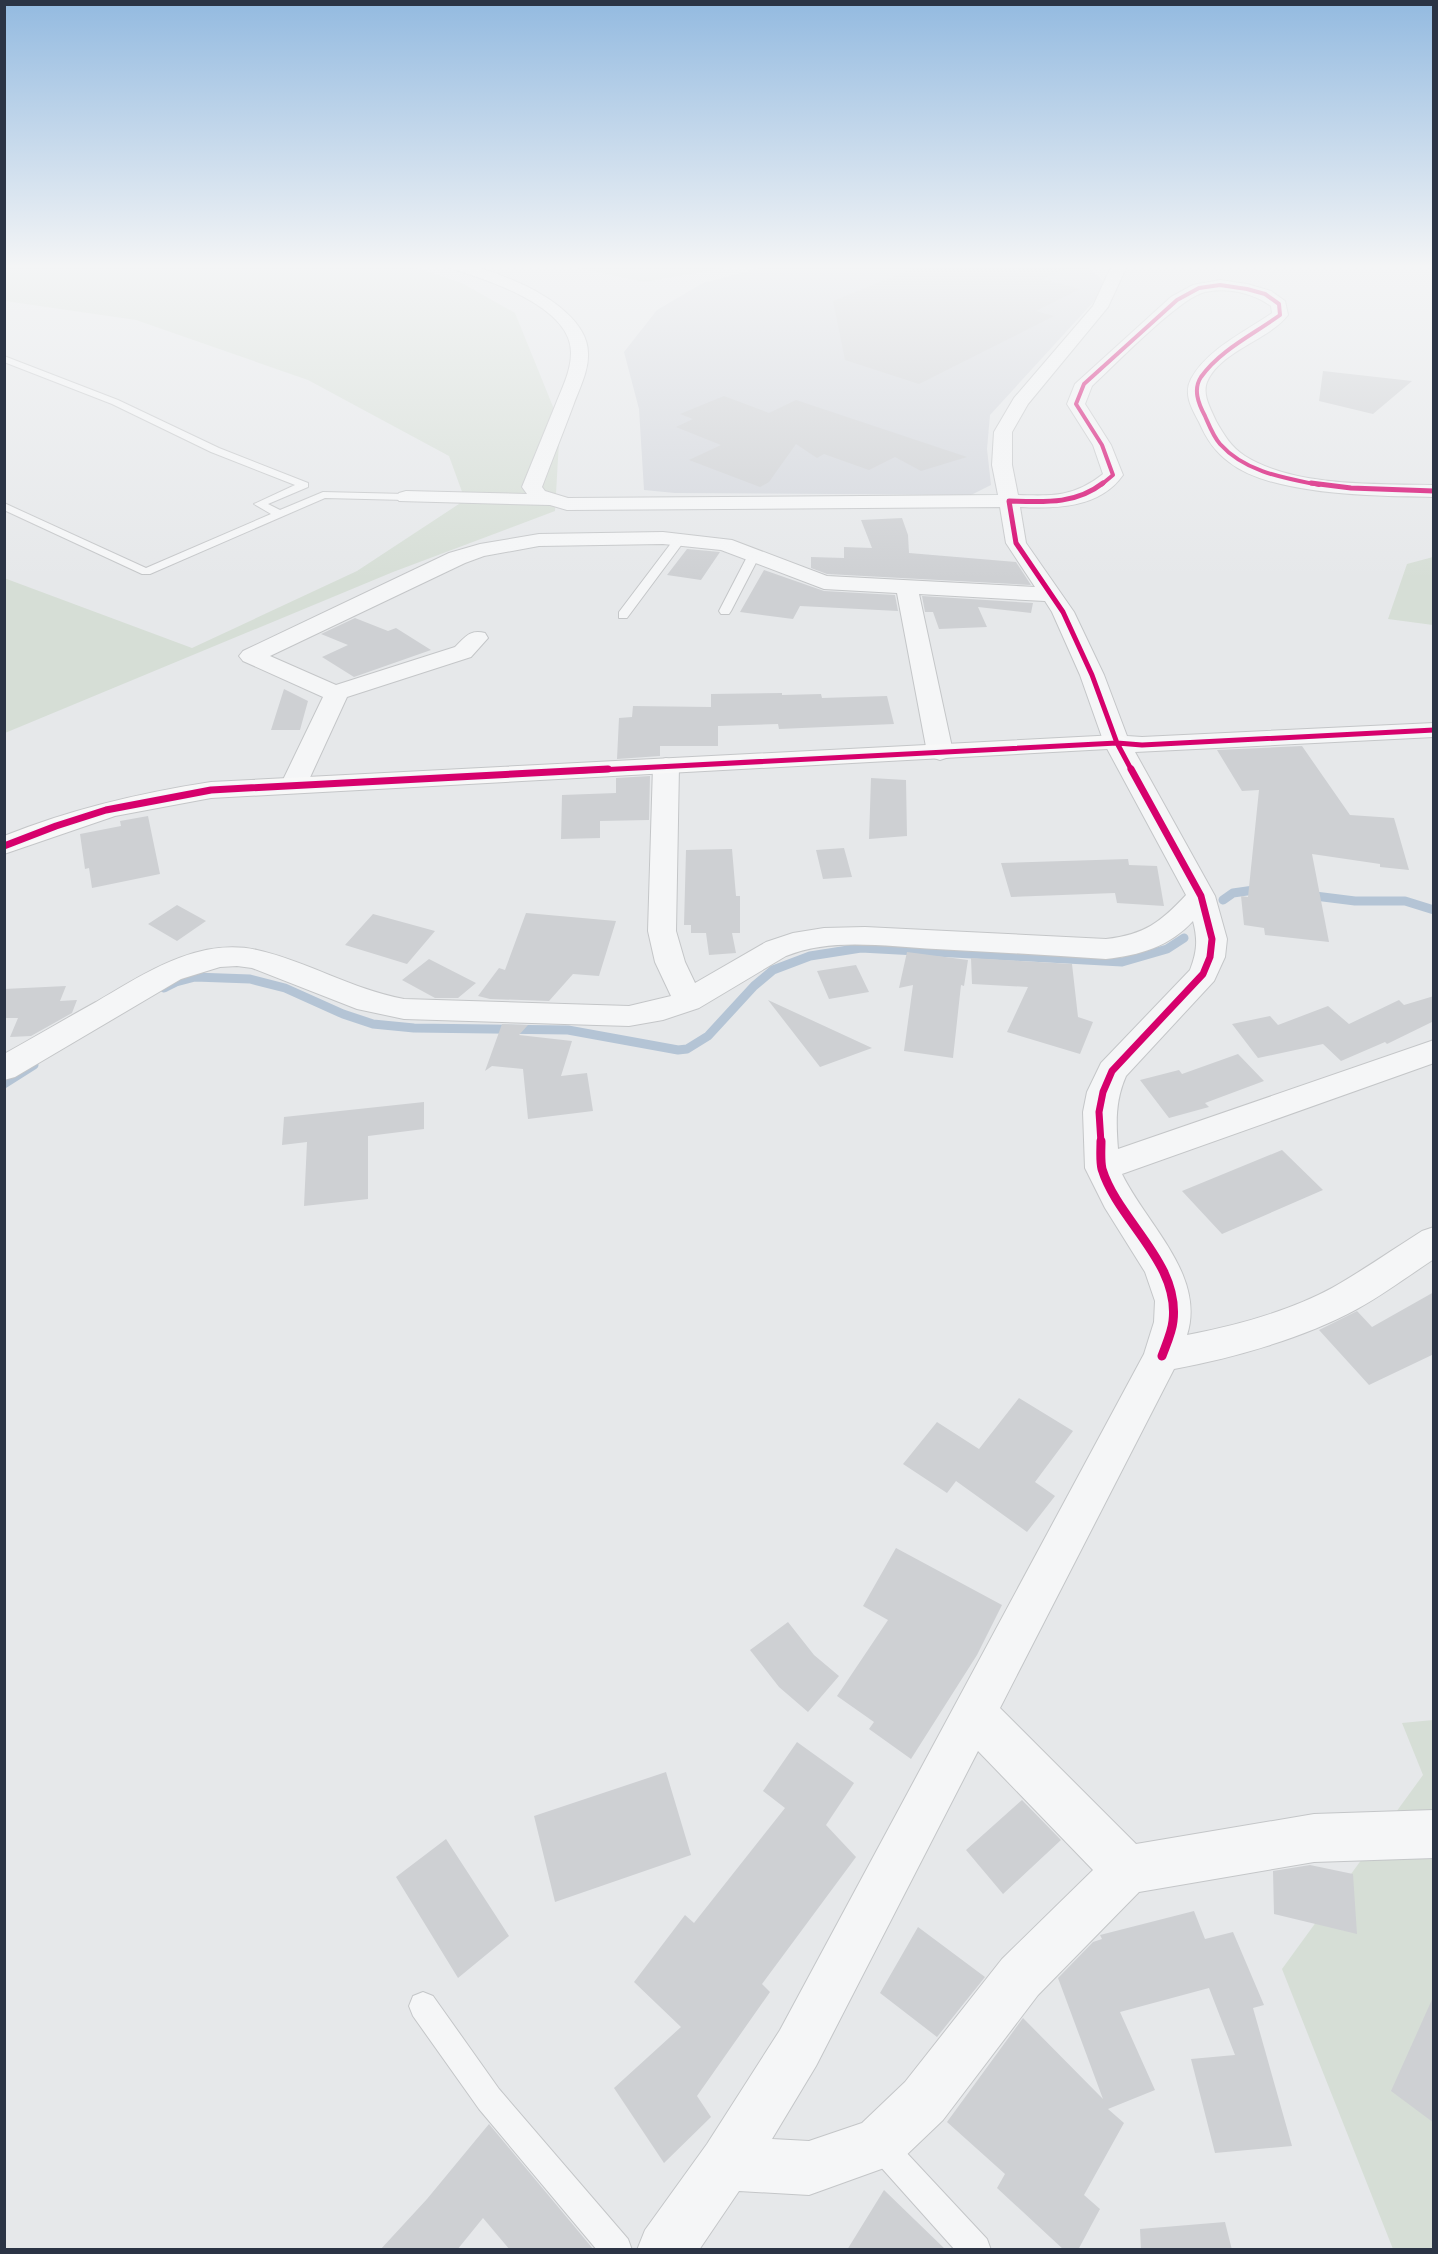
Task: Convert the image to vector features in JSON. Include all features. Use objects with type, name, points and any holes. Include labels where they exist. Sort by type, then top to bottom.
[{"type":"street","points":[[547,500],[538,495],[532,487],[577,369]]},
{"type":"street","points":[[665,2250],[726,2163],[798,2048],[1162,1356],[1173,1322],[1173,1301],[1162,1268],[1117,1199],[1102,1168],[1099,1112],[1103,1092],[1112,1071],[1203,974],[1210,957],[1212,939],[1201,896],[1117,743],[1092,675],[1063,612],[1016,543],[1002,465],[1003,432],[1020,402],[1048,369]]},
{"type":"street","points":[[406,497],[547,500],[567,504],[1064,502],[1097,490],[1113,475],[1102,445],[1076,404],[1084,384],[1100,369]]},
{"type":"street","points":[[1209,369],[1200,379],[1196,401],[1220,445],[1246,465],[1292,481],[1374,489],[1434,491]]},
{"type":"street","points":[[477,638],[463,652],[337,692],[325,690],[251,656],[300,634],[356,604],[480,550],[539,540],[631,537],[725,544],[824,582],[1052,595]]},
{"type":"street","points":[[907,587],[940,752]]},
{"type":"street","points":[[294,784],[337,692]]},
{"type":"street","points":[[4,846],[45,829],[102,810],[156,797],[211,790],[1117,743],[1142,745],[1434,730]]},
{"type":"street","points":[[666,766],[662,931],[670,962],[688,1001]]},
{"type":"street","points":[[4,1069],[170,972],[218,957],[237,956],[258,960],[368,1002],[404,1009],[629,1016],[663,1010],[688,1001],[776,949],[793,942],[824,937],[865,936],[1106,949],[1131,947],[1150,941],[1166,932],[1201,896]]},
{"type":"street","points":[[1102,1168],[1434,1051]]},
{"type":"street","points":[[1162,1356],[1222,1344],[1278,1326],[1343,1299],[1434,1241]]},
{"type":"street","points":[[974,1714],[1127,1870]]},
{"type":"street","points":[[726,2163],[809,2168],[879,2144],[924,2101],[1020,1977],[1127,1870],[1314,1838],[1434,1834]]},
{"type":"lane","points":[[32,369],[115,402],[215,450],[304,485],[259,504],[280,513]]},
{"type":"lane","points":[[4,506],[146,572],[323,495],[406,497]]},
{"type":"lane","points":[[623,615],[679,540]]},
{"type":"lane","points":[[725,611],[754,555]]},
{"type":"lane","points":[[423,2006],[489,2099],[617,2250]]},
{"type":"lane","points":[[879,2144],[976,2250]]},
{"type":"shaded area","points":[[277,369],[538,369],[560,424],[555,511],[393,572],[5,733],[4,578],[192,648],[357,571],[465,500],[449,456],[308,380]]},
{"type":"shaded area","points":[[629,369],[1032,369],[990,415],[987,449],[991,485],[971,495],[675,493],[644,490],[639,409]]},
{"type":"shaded area","points":[[1433,557],[1433,625],[1388,619],[1407,564]]},
{"type":"shaded area","points":[[1433,1720],[1433,2249],[1393,2249],[1282,1969],[1423,1775],[1402,1723]]},
{"type":"building","points":[[873,369],[948,369],[919,384]]},
{"type":"building","points":[[1323,371],[1412,381],[1373,414],[1319,401]]},
{"type":"building","points":[[724,396],[769,413],[796,400],[967,457],[921,471],[895,457],[869,470],[824,454],[817,458],[796,444],[769,482],[760,487],[689,460],[721,445],[676,427],[693,419],[680,414]]},
{"type":"building","points":[[902,518],[908,535],[909,553],[1016,562],[1031,585],[827,574],[811,568],[811,557],[844,558],[844,547],[872,548],[861,520]]},
{"type":"building","points":[[687,549],[720,552],[701,580],[667,575]]},
{"type":"building","points":[[764,570],[824,591],[895,595],[898,611],[800,606],[793,619],[740,612]]},
{"type":"building","points":[[922,596],[1033,603],[1031,613],[978,607],[987,627],[939,629],[933,612],[925,612]]},
{"type":"building","points":[[355,618],[388,631],[396,628],[431,650],[354,677],[322,657],[348,645],[321,634]]},
{"type":"building","points":[[284,689],[308,701],[300,730],[271,730]]},
{"type":"building","points":[[782,693],[782,695],[821,694],[822,698],[887,696],[894,724],[779,729],[778,724],[718,726],[718,746],[660,746],[660,756],[617,759],[619,718],[632,717],[633,706],[711,707],[711,694]]},
{"type":"building","points":[[1302,746],[1350,815],[1394,818],[1409,870],[1312,854],[1329,942],[1265,935],[1264,928],[1244,925],[1241,896],[1248,897],[1259,790],[1242,791],[1217,750]]},
{"type":"building","points":[[650,776],[649,820],[600,821],[600,838],[561,839],[562,795],[616,793],[616,778]]},
{"type":"building","points":[[871,778],[906,780],[907,836],[869,839]]},
{"type":"building","points":[[148,816],[160,874],[92,888],[89,868],[85,869],[80,834],[121,826],[120,821]]},
{"type":"building","points":[[844,848],[852,877],[823,879],[816,850]]},
{"type":"building","points":[[732,849],[736,896],[740,896],[740,933],[732,933],[736,953],[709,955],[706,933],[691,933],[691,925],[684,925],[686,850]]},
{"type":"building","points":[[1128,859],[1129,865],[1157,866],[1164,906],[1117,903],[1115,893],[1011,897],[1001,863]]},
{"type":"building","points":[[177,905],[206,921],[177,941],[148,924]]},
{"type":"building","points":[[526,913],[616,921],[599,976],[573,974],[549,1001],[490,999],[478,996],[499,968],[505,970]]},
{"type":"building","points":[[373,914],[435,931],[407,964],[345,945]]},
{"type":"building","points":[[907,952],[968,960],[964,986],[961,985],[953,1058],[904,1051],[913,985],[899,988]]},
{"type":"building","points":[[971,958],[1072,964],[1078,1017],[1093,1022],[1080,1054],[1007,1032],[1028,987],[972,984]]},
{"type":"building","points":[[429,959],[476,983],[458,998],[435,998],[402,980]]},
{"type":"building","points":[[856,965],[869,992],[829,999],[817,971]]},
{"type":"building","points":[[66,986],[60,1001],[77,1000],[72,1013],[31,1036],[10,1037],[18,1018],[4,1018],[4,989]]},
{"type":"building","points":[[1434,996],[1434,1021],[1387,1044],[1385,1042],[1341,1061],[1323,1044],[1258,1058],[1232,1024],[1270,1016],[1278,1025],[1328,1006],[1349,1024],[1399,1000],[1404,1005]]},
{"type":"building","points":[[768,1000],[872,1048],[820,1067]]},
{"type":"building","points":[[502,1024],[528,1025],[519,1035],[572,1041],[561,1076],[587,1073],[593,1111],[528,1119],[523,1069],[492,1066],[485,1071]]},
{"type":"building","points":[[1238,1054],[1264,1081],[1205,1103],[1209,1107],[1169,1118],[1140,1080],[1179,1070],[1182,1074]]},
{"type":"building","points":[[424,1102],[424,1129],[368,1136],[368,1199],[304,1206],[307,1142],[282,1145],[284,1117]]},
{"type":"building","points":[[1282,1150],[1323,1190],[1222,1234],[1182,1191]]},
{"type":"building","points":[[1434,1292],[1434,1354],[1369,1385],[1319,1330],[1357,1311],[1372,1327]]},
{"type":"building","points":[[1019,1398],[1073,1431],[1035,1482],[1055,1496],[1027,1532],[956,1481],[947,1493],[903,1464],[937,1422],[979,1449]]},
{"type":"building","points":[[896,1548],[1002,1605],[977,1655],[911,1759],[869,1729],[874,1722],[837,1696],[888,1620],[863,1606]]},
{"type":"building","points":[[788,1622],[814,1655],[839,1676],[808,1712],[779,1687],[750,1650]]},
{"type":"building","points":[[797,1742],[854,1783],[826,1825],[856,1857],[762,1984],[770,1992],[697,2096],[711,2117],[664,2163],[614,2088],[681,2027],[634,1982],[685,1915],[694,1923],[785,1808],[763,1791]]},
{"type":"building","points":[[666,1772],[691,1855],[555,1902],[534,1816]]},
{"type":"building","points":[[1022,1800],[1061,1840],[1003,1894],[966,1850]]},
{"type":"building","points":[[446,1839],[509,1936],[458,1978],[396,1877]]},
{"type":"building","points":[[1310,1865],[1353,1874],[1357,1934],[1274,1914],[1273,1871]]},
{"type":"building","points":[[1194,1911],[1205,1939],[1233,1932],[1264,2005],[1253,2008],[1292,2146],[1215,2153],[1191,2059],[1235,2055],[1209,1988],[1120,2012],[1155,2090],[1108,2109],[1124,2123],[1084,2195],[1100,2209],[1078,2250],[1064,2250],[997,2188],[1005,2174],[947,2122],[1023,2018],[1103,2099],[1058,1978],[1093,1942],[1102,1939],[1100,1935]]},
{"type":"building","points":[[918,1927],[985,1977],[937,2037],[880,1993]]},
{"type":"building","points":[[1434,1995],[1434,2123],[1391,2091]]},
{"type":"building","points":[[489,2124],[594,2250],[510,2250],[483,2218],[457,2250],[380,2250],[427,2199]]},
{"type":"building","points":[[884,2190],[946,2250],[847,2250]]},
{"type":"building","points":[[1225,2222],[1232,2250],[1141,2250],[1140,2229]]},
{"type":"waterway","points":[[1223,900],[1233,893],[1261,889]]},
{"type":"waterway","points":[[1307,895],[1355,901],[1405,901],[1434,910]]},
{"type":"waterway","points":[[164,988],[195,977],[250,979],[285,988],[343,1014],[373,1024],[414,1028],[568,1030],[678,1050],[687,1049],[708,1036],[754,986],[773,970],[810,956],[861,948],[1122,962],[1167,949],[1184,938]]},
{"type":"waterway","points":[[4,1084],[34,1065]]},
{"type":"cycle path","points":[[1100,369],[1084,384],[1076,404],[1102,445],[1113,475],[1088,493],[1065,501],[1009,501],[1016,543],[1063,612],[1092,675],[1117,743],[1201,896],[1212,939],[1210,957],[1203,974],[1112,1071],[1103,1092],[1099,1112],[1102,1168],[1117,1199],[1162,1268],[1173,1301],[1173,1322],[1162,1356]]},
{"type":"cycle path","points":[[1207,369],[1198,382],[1199,404],[1220,444],[1237,459],[1260,471],[1320,485],[1434,491]]},
{"type":"cycle path","points":[[4,846],[106,810],[211,790],[1117,743],[1142,745],[1434,730]]}]
